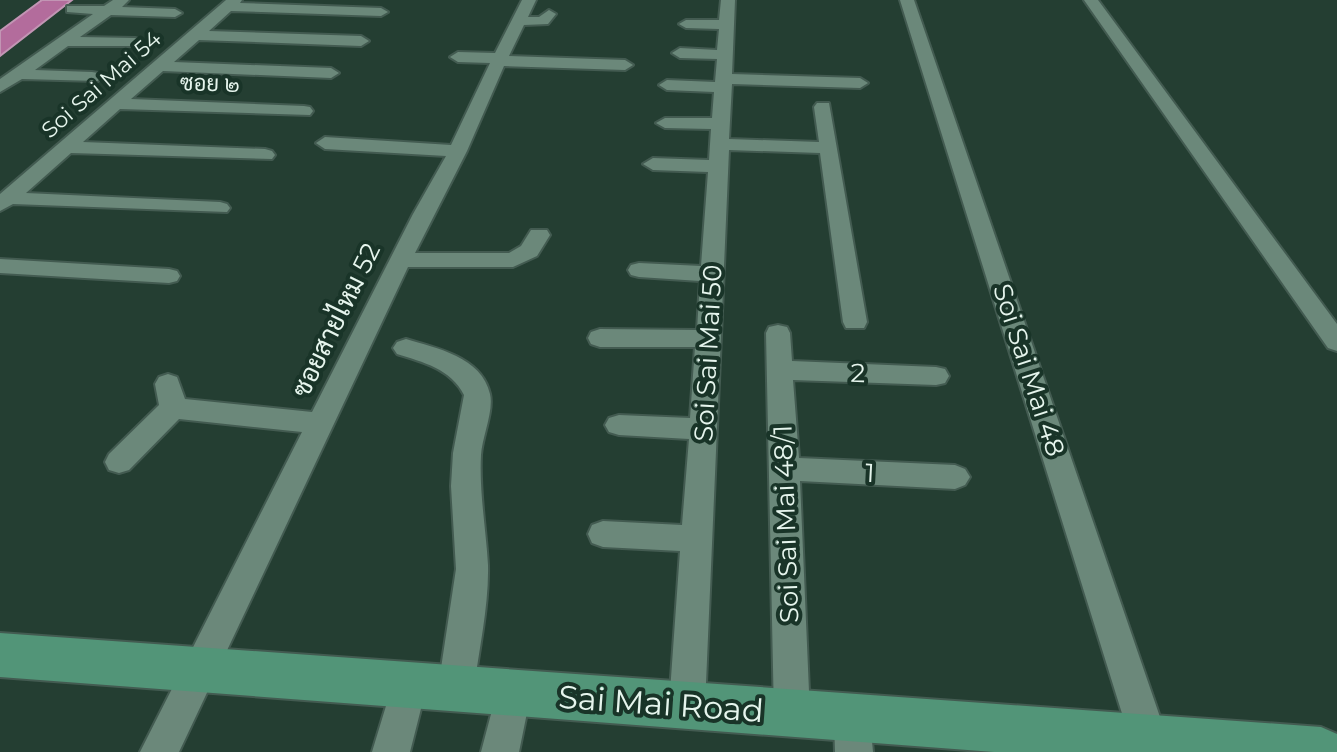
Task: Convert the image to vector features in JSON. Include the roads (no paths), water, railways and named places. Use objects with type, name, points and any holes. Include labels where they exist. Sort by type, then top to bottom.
[{"type":"main road","name":"Sai Mai Road","points":[[0,655],[792,715],[853,736],[1321,752]]},
{"type":"street","points":[[0,87],[122,0]]},
{"type":"street","name":"Soi Sai Mai 48","points":[[907,0],[1151,746]]},
{"type":"street","points":[[1091,0],[1337,342]]},
{"type":"street","points":[[231,3],[381,12]]},
{"type":"street","name":"Soi Sai Mai 54","points":[[4,201],[231,3]]},
{"type":"street","points":[[72,9],[175,13]]},
{"type":"street","name":"ซอยสายไหม 52","points":[[159,752],[400,260],[458,151],[474,110],[500,60],[532,12]]},
{"type":"street","points":[[686,24],[728,12]]},
{"type":"street","name":"Soi Sai Mai 50","points":[[687,706],[728,12]]},
{"type":"street","points":[[195,35],[361,41]]},
{"type":"street","points":[[64,41],[135,43]]},
{"type":"street","points":[[680,53],[724,73]]},
{"type":"street","points":[[458,57],[625,65]]},
{"type":"street","points":[[157,66],[331,73]]},
{"type":"street","points":[[667,85],[724,73],[860,83]]},
{"type":"street","points":[[17,74],[92,77]]},
{"type":"street","name":"ซอย ๒","points":[[114,104],[304,111]]},
{"type":"street","points":[[823,107],[855,322]]},
{"type":"street","points":[[665,123],[719,145]]},
{"type":"street","points":[[325,143],[458,151]]},
{"type":"street","points":[[653,164],[719,145],[829,148]]},
{"type":"street","points":[[65,147],[265,155]]},
{"type":"street","points":[[4,201],[220,208]]},
{"type":"street","points":[[400,260],[513,260],[529,251],[539,235]]},
{"type":"street","points":[[0,266],[169,276]]},
{"type":"street","points":[[639,270],[712,274]]},
{"type":"street","name":"Soi Sai Mai 48/1","points":[[778,333],[792,715]]},
{"type":"street","points":[[600,338],[708,339]]},
{"type":"street","points":[[406,348],[447,360],[463,372],[477,395],[467,453],[466,486],[472,569],[456,688]]},
{"type":"street","name":"2","points":[[781,370],[936,376]]},
{"type":"street","points":[[119,462],[170,396],[319,423]]},
{"type":"street","points":[[619,425],[704,429]]},
{"type":"street","name":"1","points":[[785,469],[955,477]]},
{"type":"street","points":[[603,534],[697,539]]},
{"type":"street","points":[[391,752],[409,685]]},
{"type":"street","points":[[500,752],[513,693]]}]
